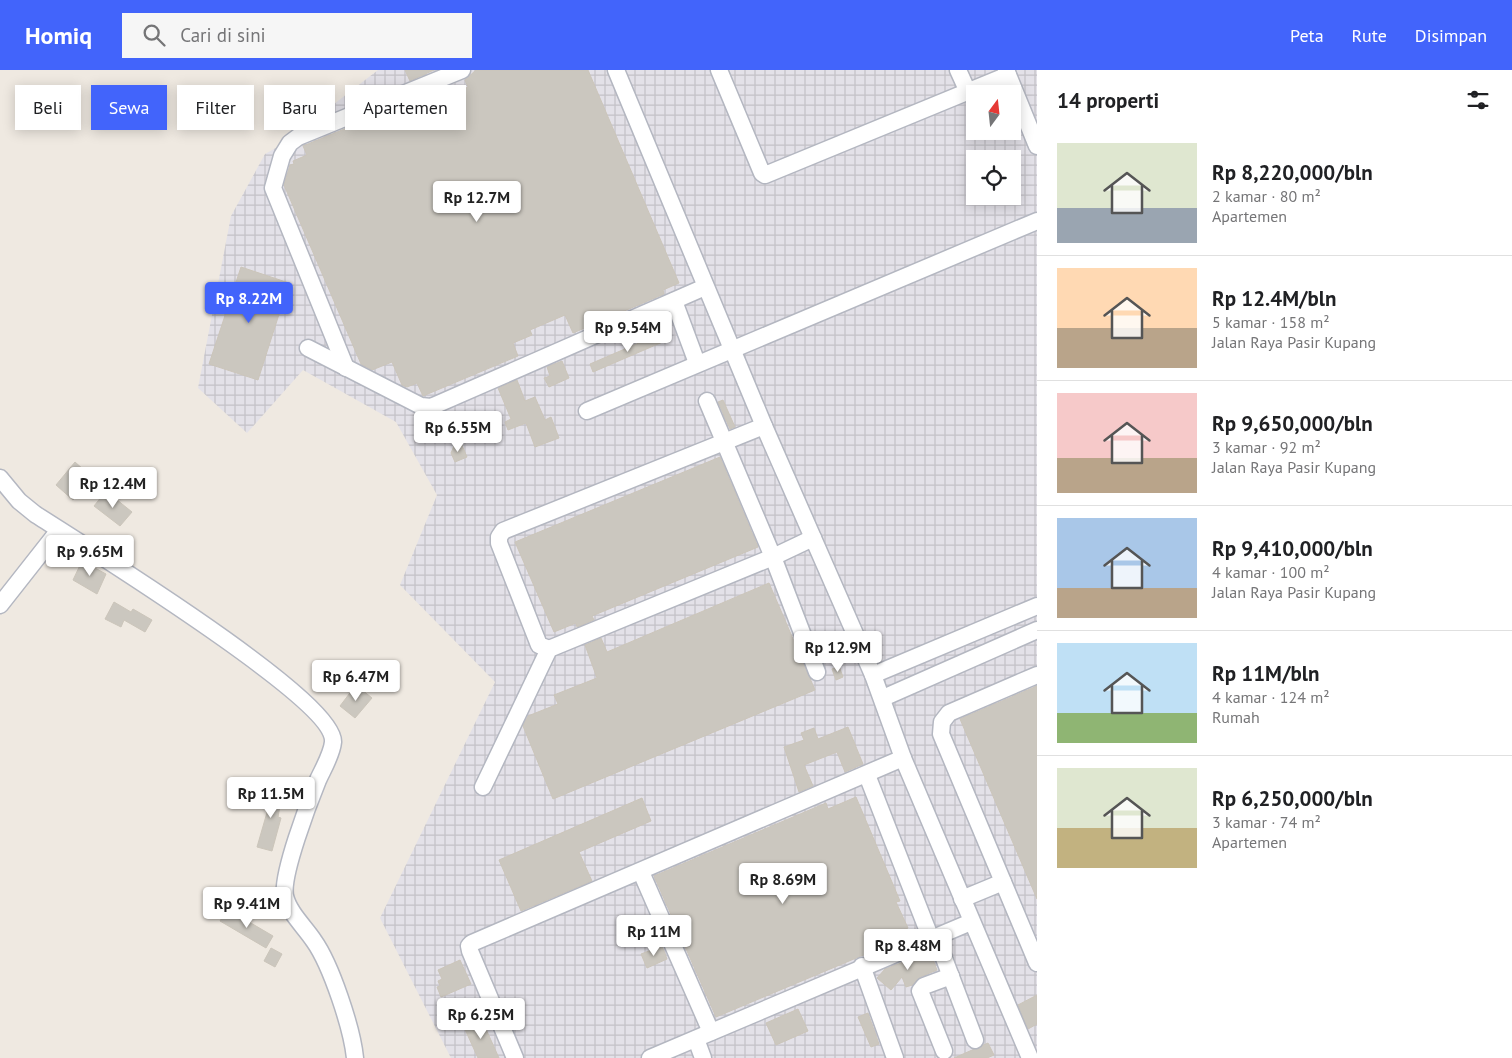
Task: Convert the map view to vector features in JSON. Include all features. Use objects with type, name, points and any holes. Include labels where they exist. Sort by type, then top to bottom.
[{"type":"street","points":[[346,368],[273,188],[282,156],[290,143],[298,137],[462,70]]},
{"type":"street","points":[[616,70],[764,426],[883,698],[903,758],[1030,1058]]},
{"type":"street","points":[[719,70],[762,174],[765,175],[966,93]]},
{"type":"street","points":[[958,70],[966,88]]},
{"type":"street","points":[[982,85],[1007,73],[1037,144]]},
{"type":"street","points":[[587,411],[732,348],[1037,221]]},
{"type":"street","points":[[308,348],[421,406],[431,407],[705,287]]},
{"type":"street","points":[[674,301],[697,363]]},
{"type":"street","points":[[707,401],[723,444],[773,558],[817,672]]},
{"type":"street","points":[[549,649],[539,645],[499,543],[499,537],[503,531],[764,426]]},
{"type":"street","points":[[0,478],[19,501],[59,530],[171,603],[280,680],[315,712],[331,732],[332,746],[314,790],[297,841],[287,876],[285,896],[319,950],[347,1021],[354,1058]]},
{"type":"street","points":[[0,605],[59,530]]},
{"type":"street","points":[[483,787],[549,649],[773,558],[813,538]]},
{"type":"street","points":[[873,675],[1037,606]]},
{"type":"street","points":[[883,698],[1037,630]]},
{"type":"street","points":[[1037,675],[950,713],[942,722],[941,734],[1037,963]]},
{"type":"street","points":[[515,1058],[469,946],[472,943],[903,758]]},
{"type":"street","points":[[867,775],[933,938],[951,976],[975,1040]]},
{"type":"street","points":[[641,872],[711,1032]]},
{"type":"street","points":[[962,899],[1003,882]]},
{"type":"street","points":[[650,1058],[696,1040],[862,966],[971,922]]},
{"type":"street","points":[[862,966],[895,1058]]},
{"type":"street","points":[[944,1051],[920,991],[924,986],[951,976]]},
{"type":"street","points":[[696,1040],[703,1058]]},
{"type":"shaded area","points":[[378,70],[1037,70],[1037,1058],[451,1058],[380,918],[495,682],[400,585],[437,495],[396,422],[303,370],[247,433],[198,388],[231,216],[265,154],[281,145],[300,130],[335,130],[335,103],[345,96],[345,130],[466,130],[466,85],[359,85]]},
{"type":"building","points":[[405,70],[434,70],[410,81]]},
{"type":"building","points":[[476,70],[588,70],[679,283],[663,290],[664,294],[573,333],[565,315],[530,330],[532,335],[513,343],[518,356],[423,396],[417,383],[407,387],[402,385],[392,362],[372,370],[361,364],[284,185],[290,165],[294,164],[293,161],[307,155],[303,146],[345,129],[466,130],[466,88],[468,87],[465,80]]},
{"type":"building","points":[[241,267],[289,283],[258,380],[209,364]]},
{"type":"building","points":[[662,333],[665,341],[593,372],[590,364]]},
{"type":"building","points":[[562,361],[569,378],[549,387],[544,378],[550,376],[547,367]]},
{"type":"building","points":[[517,380],[525,401],[535,397],[545,420],[551,417],[559,438],[535,447],[526,423],[508,430],[505,422],[511,419],[498,388]]},
{"type":"building","points":[[723,400],[735,427],[730,429],[718,402]]},
{"type":"building","points":[[461,443],[467,457],[455,462],[451,453],[454,446]]},
{"type":"building","points":[[720,457],[758,547],[592,616],[594,620],[577,627],[576,623],[554,632],[515,542]]},
{"type":"building","points":[[75,462],[93,478],[73,500],[56,485]]},
{"type":"building","points":[[106,491],[132,512],[120,526],[94,506]]},
{"type":"building","points":[[82,561],[106,574],[97,594],[73,580]]},
{"type":"building","points":[[769,583],[815,690],[553,799],[523,726],[528,716],[558,704],[554,695],[597,678],[585,645],[601,638],[607,652]]},
{"type":"building","points":[[114,602],[131,612],[133,609],[152,620],[145,632],[124,620],[121,627],[105,619]]},
{"type":"building","points":[[839,666],[843,677],[836,680],[832,669]]},
{"type":"building","points":[[356,685],[372,698],[355,718],[340,706]]},
{"type":"building","points":[[1037,686],[1037,899],[960,719]]},
{"type":"building","points":[[848,727],[863,764],[845,772],[837,752],[804,765],[813,786],[799,792],[784,747],[804,740],[801,733],[814,728],[818,739]]},
{"type":"building","points":[[271,785],[283,789],[278,817],[281,818],[272,851],[257,847],[268,809],[264,808]]},
{"type":"building","points":[[856,797],[900,901],[896,902],[908,928],[896,933],[899,940],[716,1017],[654,876],[826,803],[828,809]]},
{"type":"building","points":[[642,798],[651,821],[579,852],[592,881],[521,911],[499,860]]},
{"type":"building","points":[[227,909],[273,936],[266,948],[220,921]]},
{"type":"building","points":[[662,946],[667,959],[647,968],[641,954]]},
{"type":"building","points":[[271,948],[282,954],[275,967],[264,961]]},
{"type":"building","points":[[930,952],[937,970],[920,977],[912,985],[906,987],[902,977],[891,990],[877,978],[885,969]]},
{"type":"building","points":[[460,960],[471,984],[441,997],[437,987],[440,986],[438,981],[442,979],[438,970]]},
{"type":"building","points":[[1037,995],[1037,1024],[1028,1029],[1018,1005]]},
{"type":"building","points":[[798,1009],[808,1031],[776,1045],[766,1023]]},
{"type":"building","points":[[868,1013],[879,1044],[871,1047],[858,1017]]},
{"type":"building","points":[[481,1018],[499,1058],[478,1058],[463,1025]]},
{"type":"building","points":[[988,1043],[994,1055],[987,1058],[954,1058]]}]
